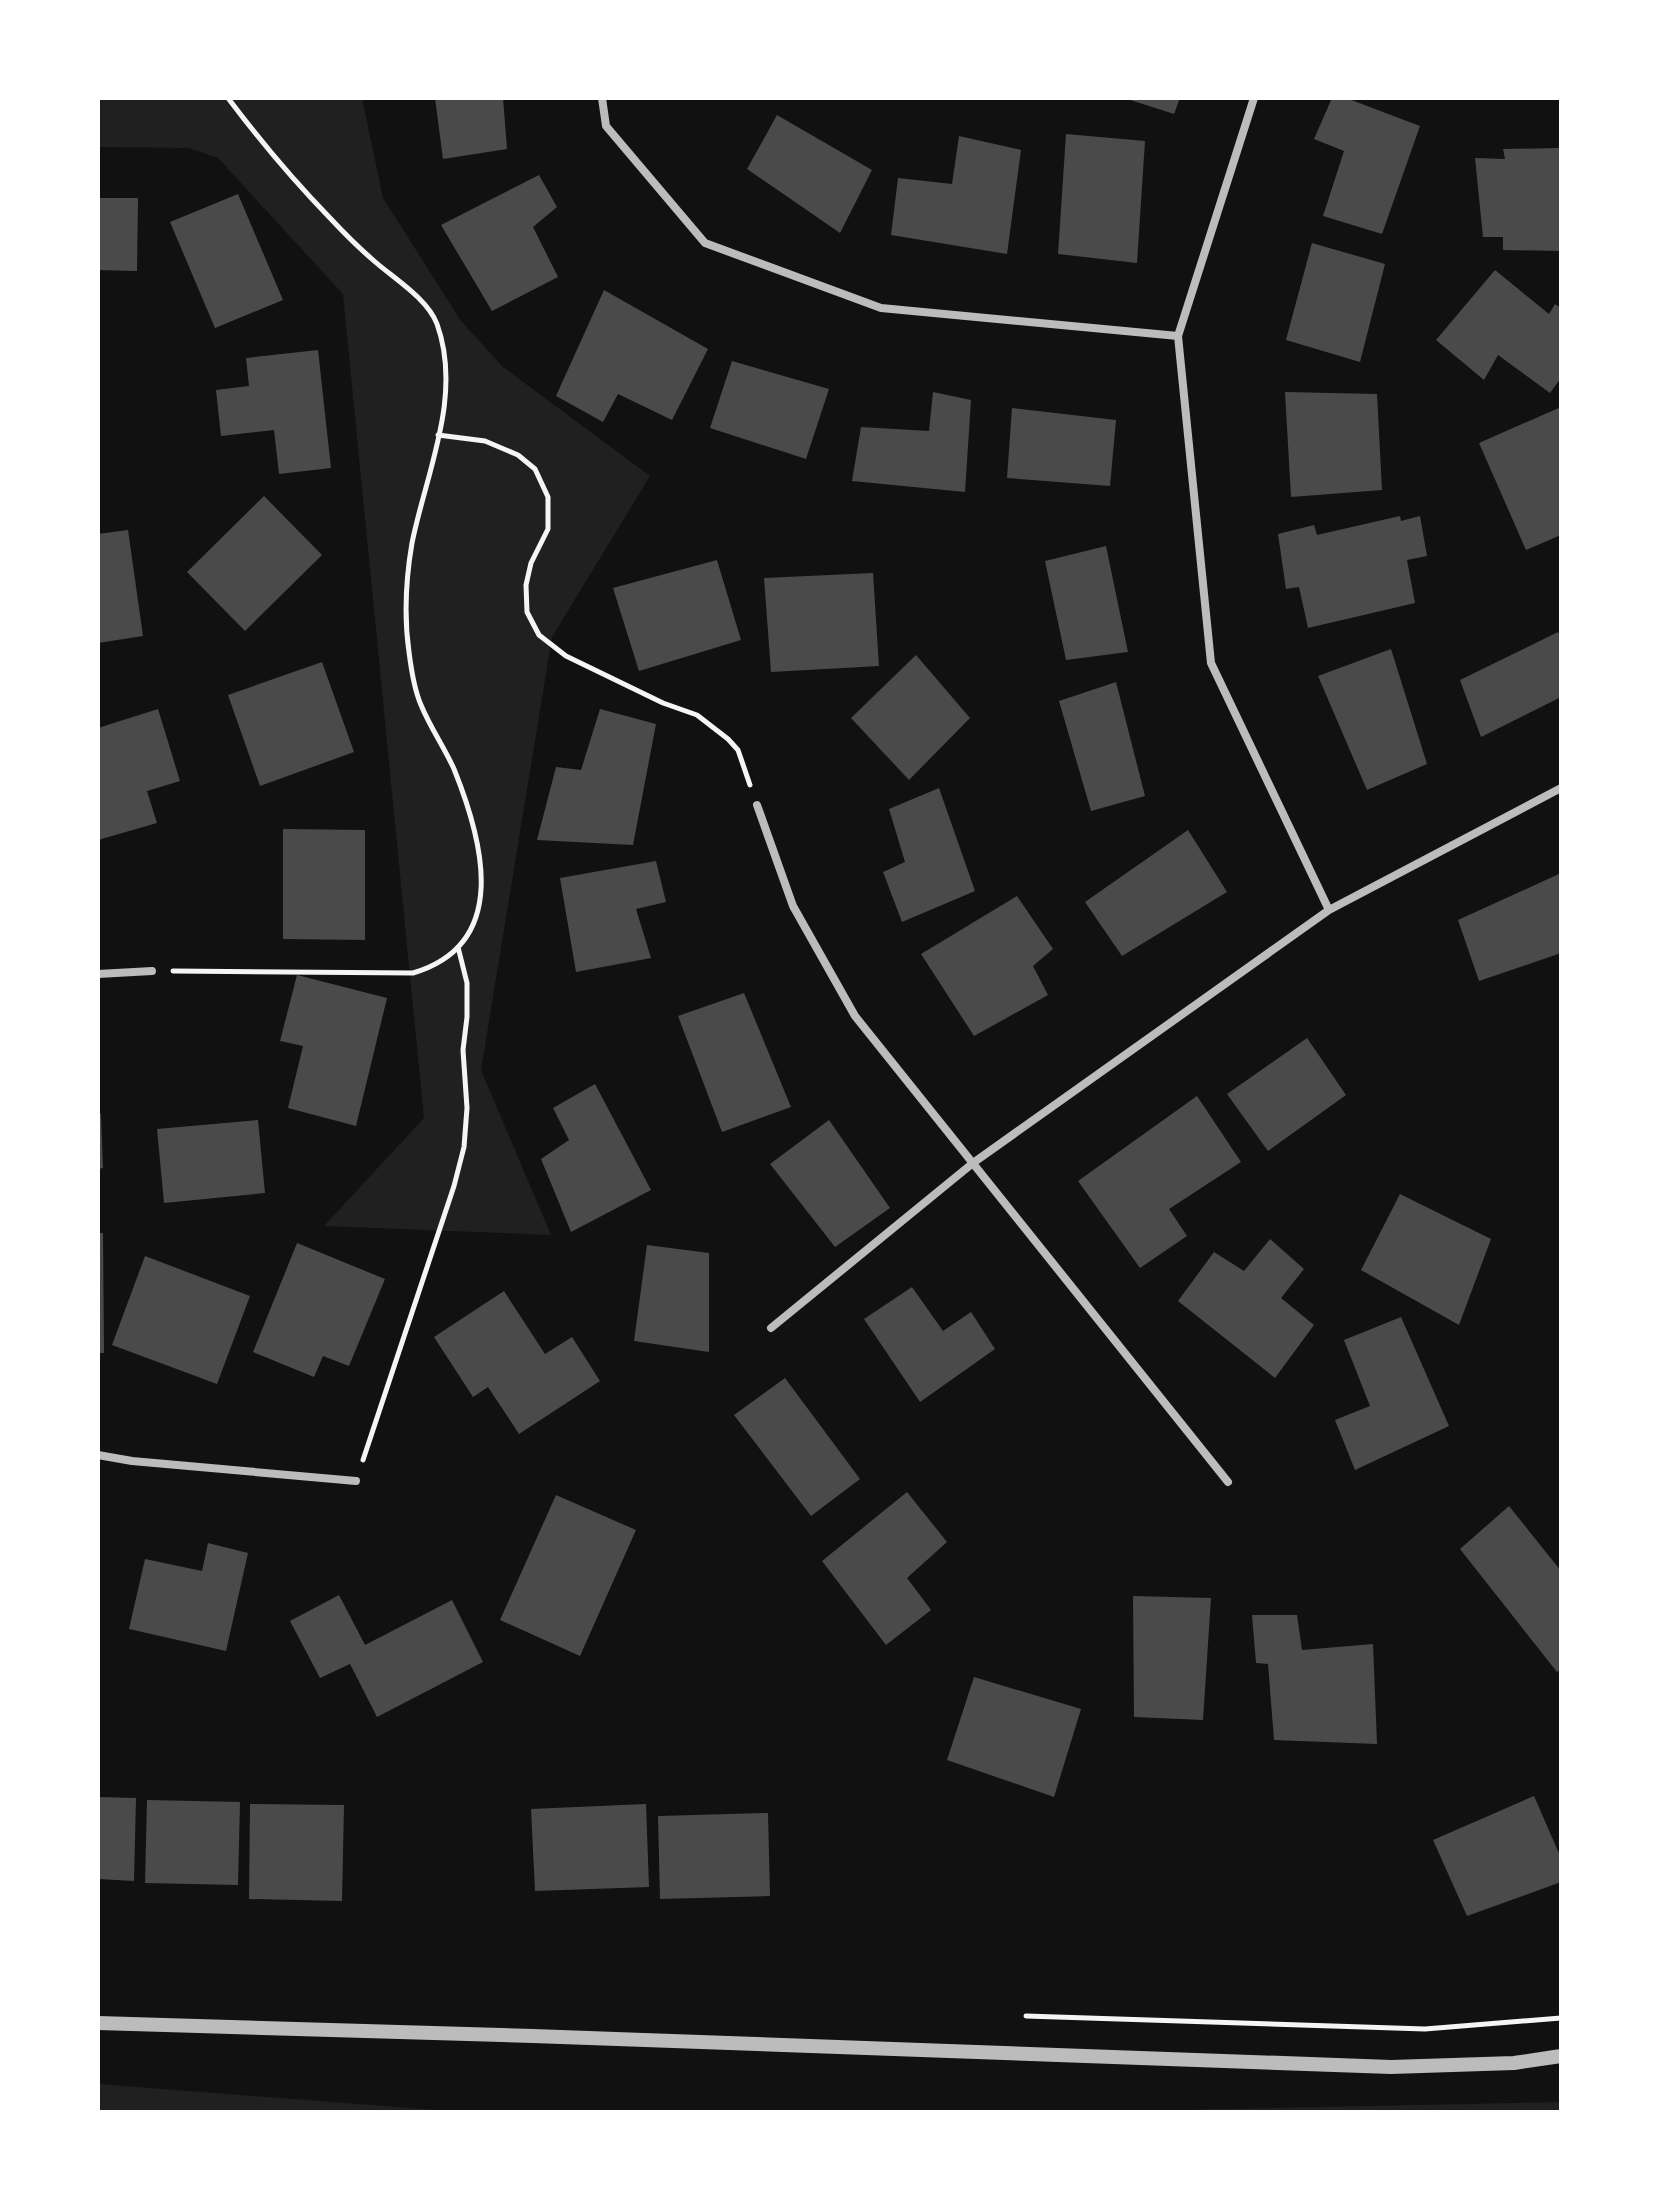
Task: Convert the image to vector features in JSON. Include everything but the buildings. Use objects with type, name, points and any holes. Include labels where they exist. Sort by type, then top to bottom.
[{"type":"street","points":[[602,98],[606,126],[705,243],[881,308],[1178,336]]},
{"type":"street","points":[[1254,98],[1178,336],[1211,663],[1329,910]]},
{"type":"street","points":[[771,1328],[973,1163],[1329,910],[1561,788]]},
{"type":"street","points":[[757,805],[793,906],[855,1016],[1228,1482]]},
{"type":"street","points":[[98,974],[152,971]]},
{"type":"street","points":[[98,1455],[132,1461],[356,1481]]},
{"type":"street","points":[[98,2023],[1391,2067],[1514,2063],[1561,2056]]},
{"type":"path","points":[[152,971],[413,973],[431,968],[458,947],[470,935],[480,908],[482,869],[470,812],[453,767],[420,702],[408,636],[406,594],[412,543],[428,486],[446,372],[436,323],[423,304],[328,216],[228,98]]},
{"type":"path","points":[[438,435],[485,441],[518,455],[535,469],[548,497],[548,529],[531,563],[526,585],[527,612],[539,635],[566,656],[663,703],[697,715],[718,731],[738,750],[757,805]]},
{"type":"path","points":[[356,1481],[454,1186],[464,1147],[467,1108],[463,1050],[467,983],[458,947]]},
{"type":"path","points":[[1026,2016],[1425,2029],[1561,2018]]},
{"type":"shaded area","points":[[98,98],[362,98],[383,198],[461,321],[503,367],[650,476],[552,637],[481,1070],[551,1235],[324,1226],[424,1118],[343,294],[218,158],[189,148],[98,147]]},
{"type":"shaded area","points":[[98,2084],[462,2112],[98,2112]]},
{"type":"shaded area","points":[[1561,2102],[1561,2112],[1081,2112]]}]
